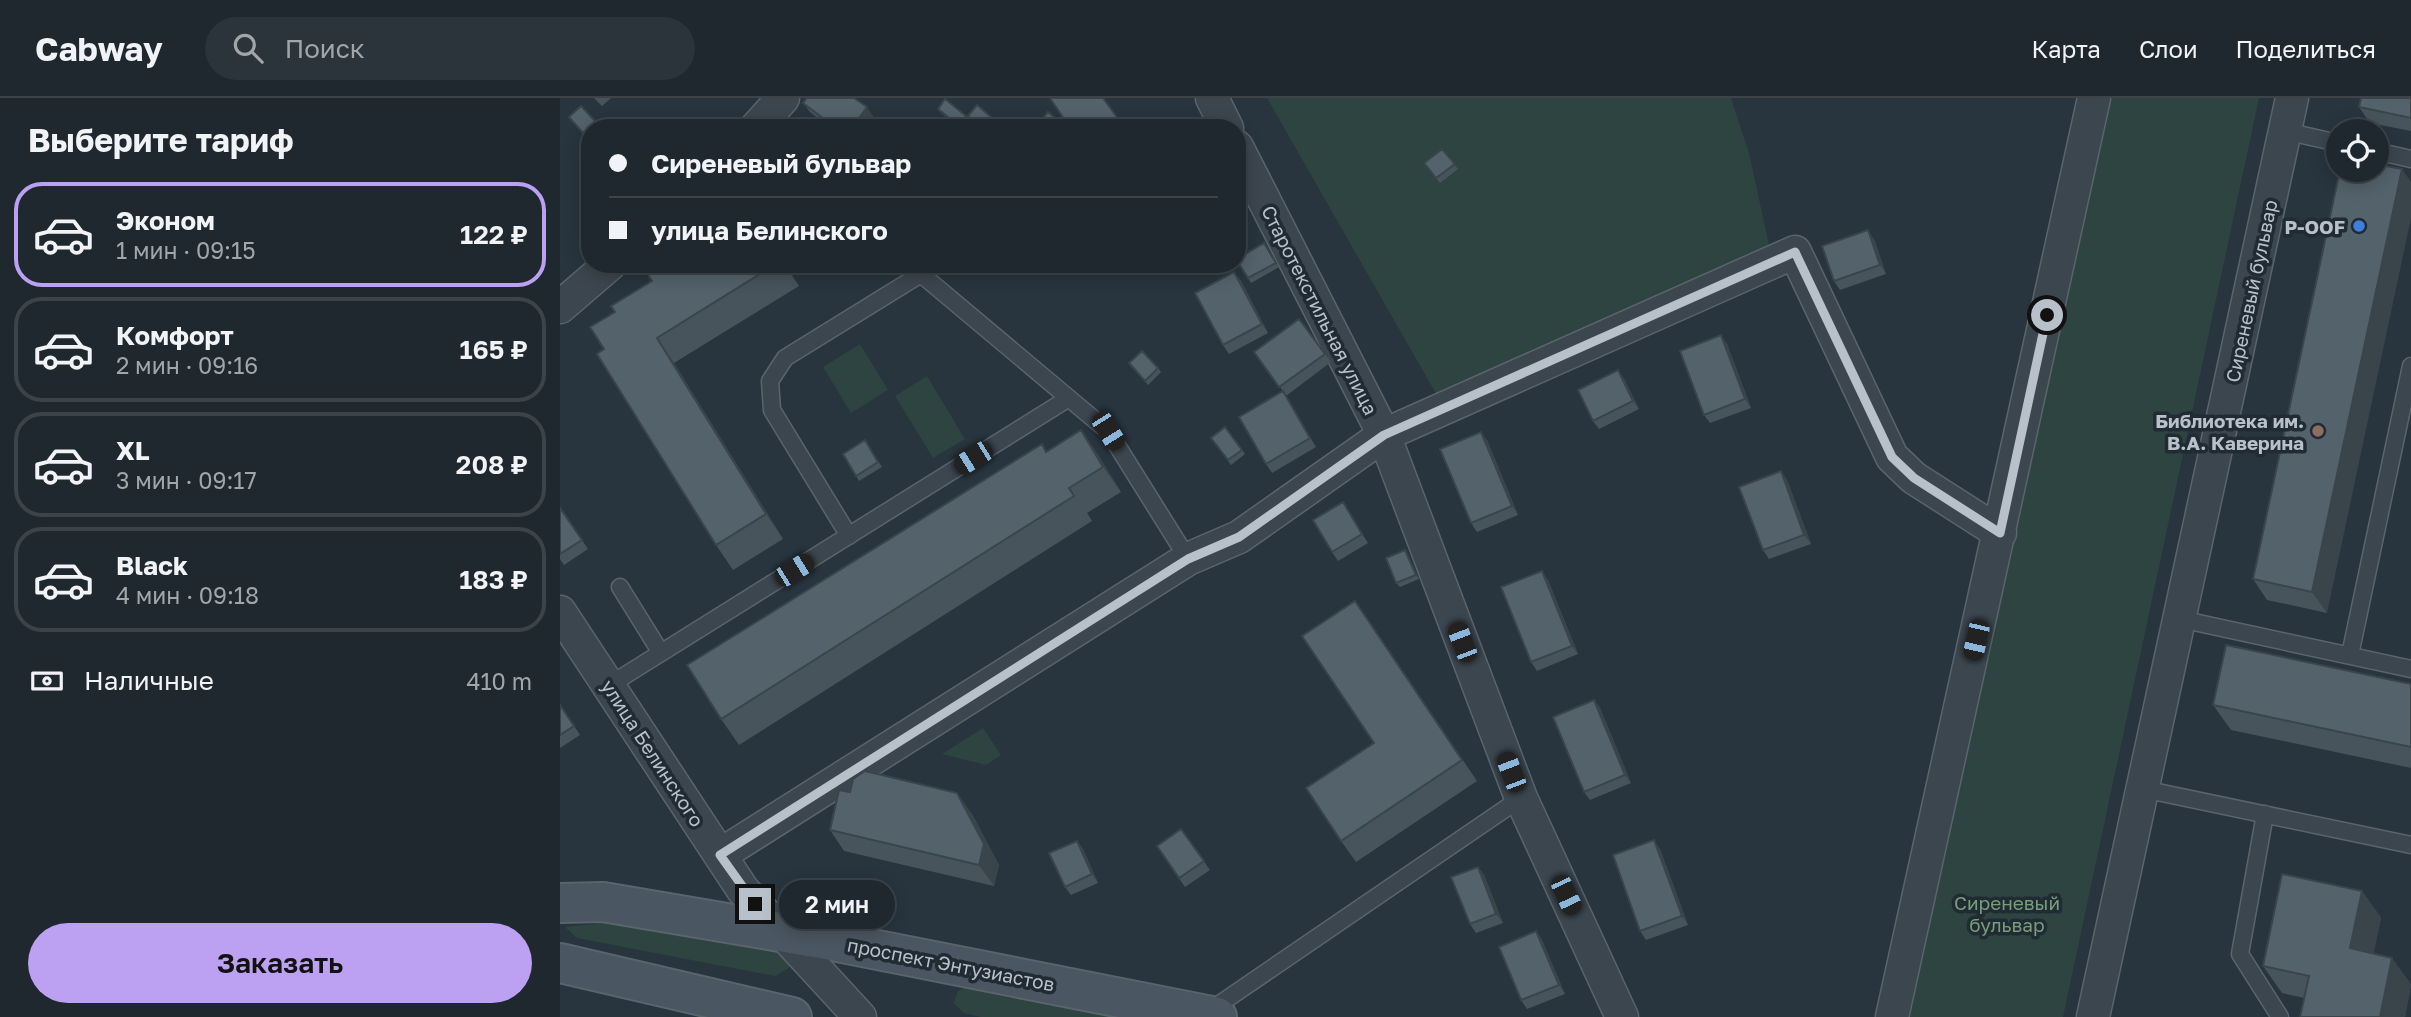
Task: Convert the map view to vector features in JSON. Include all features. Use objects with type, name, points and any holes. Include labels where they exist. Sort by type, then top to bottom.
[{"type":"main road","name":"проспект Энтузиастов","points":[[560,903],[603,902],[781,933],[1219,1017]]},
{"type":"main road","points":[[560,963],[792,1017]]},
{"type":"street","points":[[764,119],[783,98]]},
{"type":"street","points":[[1212,98],[1222,119]]},
{"type":"street","points":[[1892,1017],[2094,98]]},
{"type":"street","name":"Сиреневый бульвар","points":[[2093,1017],[2292,98]]},
{"type":"street","name":"Старотекстильная улица","points":[[1246,165],[1384,435],[1521,798],[1622,1017]]},
{"type":"street","points":[[720,855],[1188,559],[1239,537],[1384,435],[1795,252],[1892,457],[1914,478],[2000,533]]},
{"type":"street","points":[[560,307],[600,273]]},
{"type":"street","name":"улица Белинского","points":[[560,612],[743,890],[860,1017]]},
{"type":"lane","points":[[2285,131],[2326,140]]},
{"type":"lane","points":[[2389,154],[2411,159]]},
{"type":"lane","points":[[849,536],[772,410],[770,381],[785,358],[909,273]]},
{"type":"lane","points":[[920,273],[1108,431],[1188,559]]},
{"type":"lane","points":[[2350,655],[2411,366]]},
{"type":"lane","points":[[608,686],[1069,398]]},
{"type":"lane","points":[[620,587],[661,653]]},
{"type":"lane","points":[[2180,619],[2411,669]]},
{"type":"lane","points":[[2143,789],[2411,845]]},
{"type":"lane","points":[[1219,1017],[1221,1003],[1521,798]]},
{"type":"lane","points":[[2265,814],[2240,954],[2280,1017]]},
{"type":"green space","points":[[1267,98],[1731,98],[1749,153],[1769,245],[1438,397]]},
{"type":"green space","name":"Сиреневый бульвар","points":[[2104,98],[2259,98],[2063,1017],[1905,1017]]},
{"type":"green space","points":[[860,344],[888,390],[851,413],[823,367]]},
{"type":"green space","points":[[927,376],[965,439],[933,458],[895,396]]},
{"type":"green space","points":[[983,728],[1001,755],[986,765],[942,754]]},
{"type":"green space","points":[[616,922],[778,945],[789,958],[789,968],[775,976],[577,938],[565,927]]},
{"type":"green space","points":[[969,986],[1110,1017],[981,1017],[964,1013],[954,1003],[958,991]]},
{"type":"building","points":[[807,98],[854,98],[867,107],[858,119],[824,119],[803,103]]},
{"type":"building","points":[[1050,98],[1103,98],[1118,119],[1064,119]]},
{"type":"building","points":[[2361,98],[2411,98],[2411,118],[2359,107]]},
{"type":"building","points":[[945,99],[966,116],[964,119],[950,119],[938,109]]},
{"type":"building","points":[[977,105],[993,119],[972,119],[968,116]]},
{"type":"building","points":[[581,106],[593,119],[581,119],[581,131],[569,117]]},
{"type":"building","points":[[1048,112],[1056,119],[1042,119]]},
{"type":"building","points":[[1442,149],[1455,164],[1436,178],[1424,163]]},
{"type":"building","points":[[2389,166],[2402,169],[2312,592],[2253,579],[2337,182],[2389,182]]},
{"type":"building","points":[[1868,230],[1880,265],[1834,281],[1822,246]]},
{"type":"building","points":[[1264,243],[1276,263],[1248,278],[1245,273],[1246,254]]},
{"type":"building","points":[[647,273],[762,273],[657,338],[766,514],[716,545],[597,354],[604,349],[590,327],[615,312],[611,306],[652,281]]},
{"type":"building","points":[[1235,273],[1262,324],[1223,345],[1195,293]]},
{"type":"building","points":[[1299,319],[1325,354],[1279,387],[1254,352]]},
{"type":"building","points":[[1721,335],[1745,399],[1704,415],[1680,351]]},
{"type":"building","points":[[1142,351],[1158,368],[1145,381],[1129,363]]},
{"type":"building","points":[[1618,370],[1633,401],[1593,421],[1578,390]]},
{"type":"building","points":[[1283,391],[1310,438],[1266,464],[1239,417]]},
{"type":"building","points":[[1225,427],[1242,450],[1228,460],[1211,438]]},
{"type":"building","points":[[1081,430],[1103,467],[1069,488],[1074,496],[721,719],[687,665],[1042,444],[1046,452]]},
{"type":"building","points":[[1481,432],[1512,506],[1471,523],[1440,449]]},
{"type":"building","points":[[865,440],[878,462],[856,476],[843,454]]},
{"type":"building","points":[[1781,471],[1804,535],[1763,550],[1739,487]]},
{"type":"building","points":[[1343,502],[1362,534],[1332,552],[1313,520]]},
{"type":"building","points":[[560,508],[582,540],[560,554]]},
{"type":"building","points":[[1405,550],[1416,575],[1396,583],[1386,558]]},
{"type":"building","points":[[1542,571],[1572,646],[1531,662],[1501,587]]},
{"type":"building","points":[[1355,601],[1462,760],[1341,841],[1306,788],[1374,743],[1302,636]]},
{"type":"building","points":[[2226,645],[2411,684],[2411,747],[2213,705]]},
{"type":"building","points":[[1594,700],[1625,775],[1584,792],[1553,717]]},
{"type":"building","points":[[560,705],[574,726],[560,735]]},
{"type":"building","points":[[865,771],[957,793],[984,844],[979,865],[830,830],[839,790],[850,792],[853,779]]},
{"type":"building","points":[[1181,829],[1204,861],[1179,878],[1157,846]]},
{"type":"building","points":[[1654,840],[1682,916],[1640,931],[1613,855]]},
{"type":"building","points":[[1077,841],[1092,874],[1065,887],[1049,853]]},
{"type":"building","points":[[1478,867],[1496,914],[1470,924],[1451,877]]},
{"type":"building","points":[[2282,874],[2362,891],[2350,948],[2392,958],[2380,1017],[2300,1017],[2309,976],[2263,966]]},
{"type":"building","points":[[1536,931],[1559,985],[1521,1000],[1499,947]]},
{"type":"place","name":"P-OOF","points":[[2359,226]]},
{"type":"place","name":"Библиотека им. В.А. Каверина","points":[[2318,431]]},
{"type":"route","points":[[755,904],[720,855],[1188,559],[1239,537],[1384,435],[1795,252],[1892,457],[1914,478],[2000,533],[2047,315]]}]
